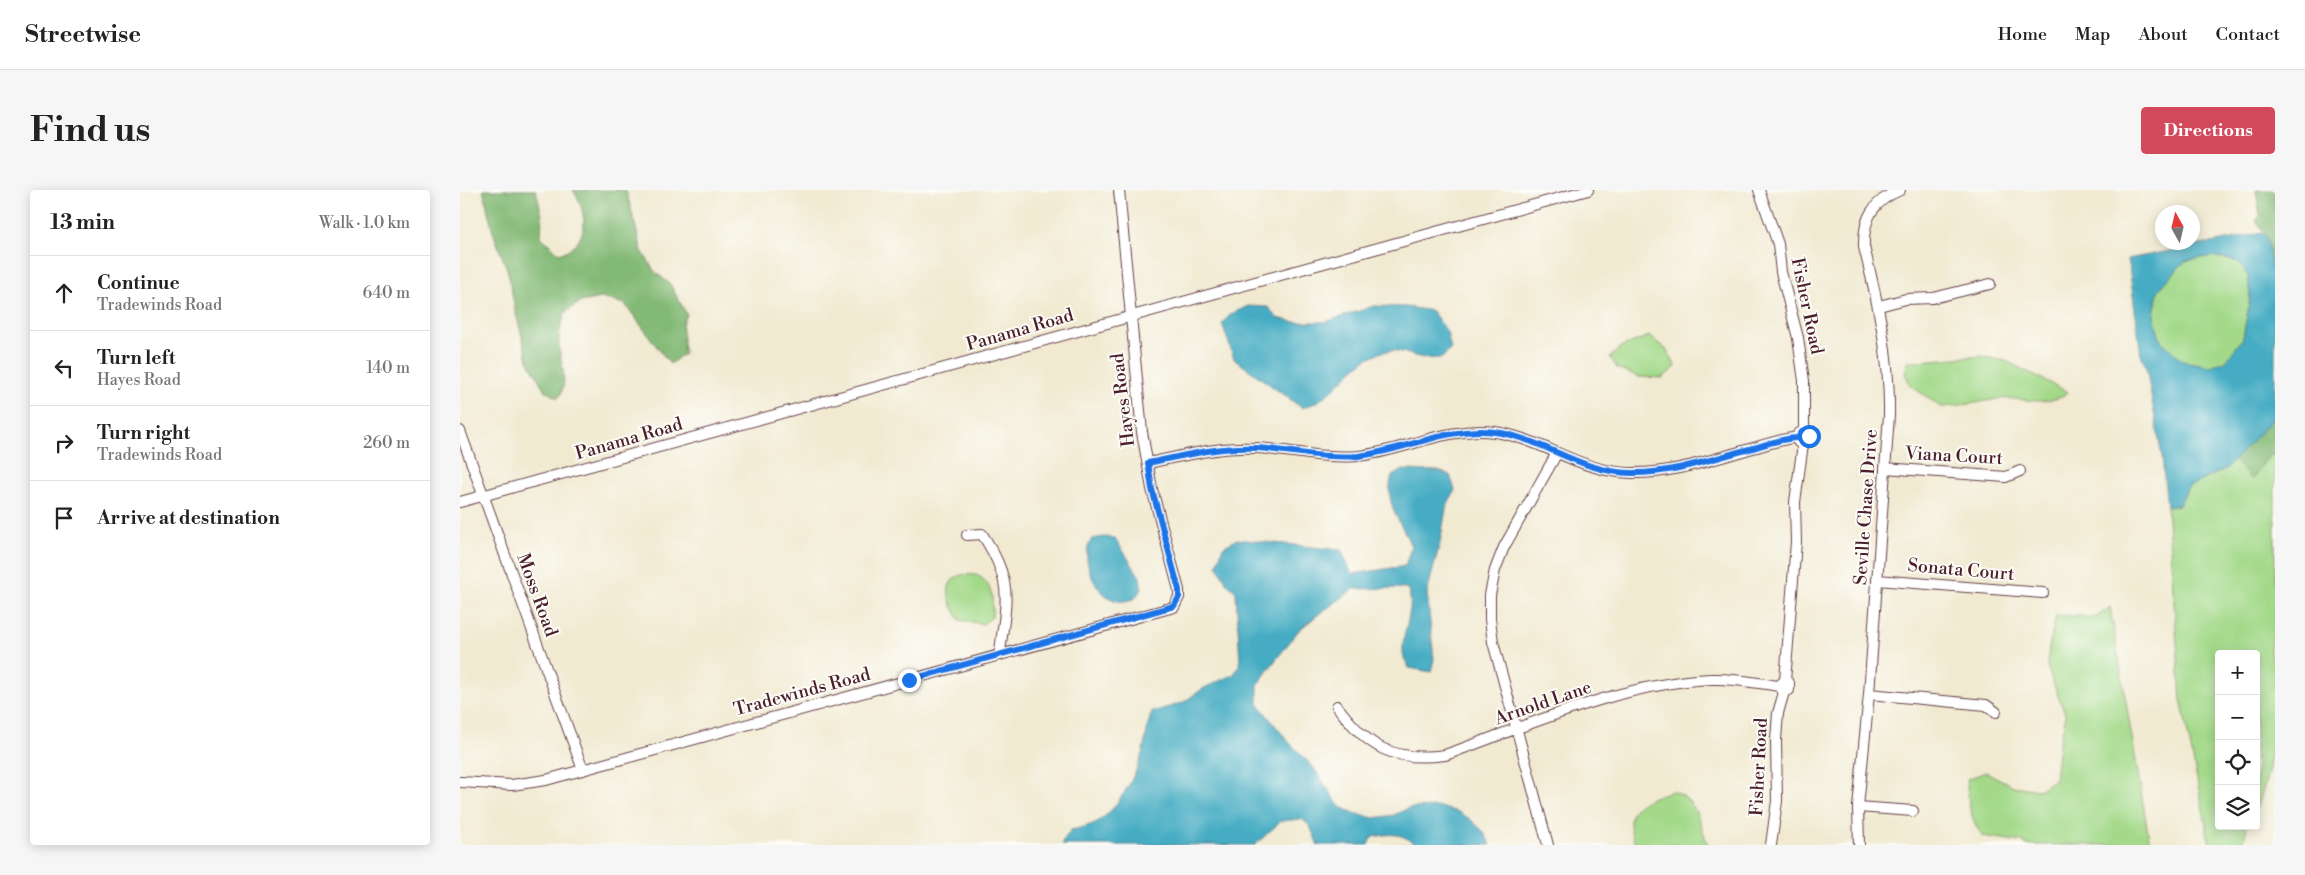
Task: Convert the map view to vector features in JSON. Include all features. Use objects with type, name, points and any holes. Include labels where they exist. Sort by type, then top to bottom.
[{"type":"street","name":"Hayes Road","points":[[1119,190],[1138,400],[1152,489],[1179,590],[1178,602]]},
{"type":"street","name":"Panama Road","points":[[460,502],[1588,190]]},
{"type":"street","name":"Fisher Road","points":[[1759,190],[1778,244],[1782,272],[1798,338],[1804,381],[1795,502],[1796,542],[1778,713],[1776,740],[1777,801],[1771,845]]},
{"type":"street","name":"Seville Chase Drive","points":[[1859,845],[1858,807],[1869,694],[1889,387],[1888,363],[1879,306],[1864,246],[1863,232],[1866,220],[1874,208],[1885,198],[1900,190]]},
{"type":"street","points":[[1879,306],[1906,299],[1933,298],[1990,284]]},
{"type":"street","name":"Moss Road","points":[[460,431],[583,770]]},
{"type":"street","points":[[1148,463],[1232,447],[1339,457],[1359,456],[1386,451],[1447,434],[1472,431],[1494,432],[1528,439],[1574,462],[1596,468],[1631,473],[1678,468],[1801,438]]},
{"type":"street","points":[[1548,845],[1493,642],[1490,619],[1490,595],[1494,570],[1504,547],[1557,453]]},
{"type":"street","name":"Viana Court","points":[[1885,468],[2006,477],[2020,472]]},
{"type":"street","points":[[967,535],[982,534],[989,543],[1005,588],[1005,617],[1001,632],[1000,655]]},
{"type":"street","name":"Sonata Court","points":[[1877,580],[2043,593]]},
{"type":"street","name":"Tradewinds Road","points":[[460,782],[512,785],[546,780],[1168,609],[1178,602]]},
{"type":"street","name":"Arnold Lane","points":[[1337,706],[1352,727],[1368,741],[1385,751],[1403,756],[1425,758],[1445,754],[1614,696],[1658,685],[1713,679],[1736,680],[1782,687]]},
{"type":"street","points":[[1869,694],[1986,704],[1996,712]]},
{"type":"street","points":[[1858,807],[1913,811]]},
{"type":"green space","points":[[483,190],[536,190],[542,216],[541,237],[560,254],[576,245],[583,230],[582,209],[573,190],[626,190],[642,251],[655,272],[670,284],[687,315],[682,324],[684,353],[672,363],[669,363],[625,304],[601,298],[581,302],[565,312],[560,330],[559,347],[564,378],[562,392],[558,398],[545,391],[528,360],[515,310],[508,272],[493,232]]},
{"type":"green space","points":[[2256,190],[2275,190],[2275,290],[2267,238],[2256,220],[2260,216]]},
{"type":"green space","points":[[2212,256],[2239,262],[2248,276],[2250,298],[2243,338],[2227,361],[2210,366],[2182,361],[2160,340],[2154,315],[2158,290],[2185,261]]},
{"type":"green space","points":[[1649,336],[1667,350],[1676,367],[1662,378],[1639,377],[1617,368],[1610,357],[1623,346]]},
{"type":"green space","points":[[1980,356],[2006,361],[2068,392],[2051,400],[2002,399],[1941,407],[1910,385],[1905,373],[1908,362]]},
{"type":"green space","points":[[2275,416],[2275,452],[2265,460],[2252,480],[2234,460]]},
{"type":"green space","points":[[2275,452],[2275,635],[2271,642],[2270,651],[2275,668],[2273,741],[2267,776],[2260,798],[2260,650],[2215,650],[2215,830],[2246,830],[2243,845],[2210,845],[2181,699],[2167,507],[2179,505],[2188,487],[2227,468],[2234,460],[2252,479],[2265,460]]},
{"type":"green space","points":[[961,575],[977,575],[987,583],[992,599],[992,617],[983,624],[960,620],[953,609],[949,596],[950,584],[954,579]]},
{"type":"green space","points":[[2110,607],[2150,845],[2026,845],[2024,842],[1982,836],[1970,809],[1967,779],[1986,772],[2013,786],[2039,790],[2055,779],[2059,744],[2066,716],[2047,667],[2056,615],[2097,617]]},
{"type":"green space","points":[[1672,791],[1681,795],[1692,806],[1700,820],[1708,845],[1636,845],[1631,832],[1631,814],[1650,798]]},
{"type":"water","points":[[2262,233],[2267,238],[2275,290],[2275,416],[2227,468],[2188,487],[2179,505],[2167,507],[2162,457],[2146,367],[2141,355],[2128,259],[2174,250],[2200,250],[2200,245]],"holes":[[[2212,256],[2239,262],[2248,277],[2250,298],[2243,338],[2226,361],[2210,366],[2183,361],[2160,340],[2154,315],[2158,291],[2185,261]]]},
{"type":"water","points":[[1248,306],[1268,307],[1277,318],[1294,322],[1325,322],[1374,306],[1407,307],[1432,311],[1447,332],[1451,349],[1442,358],[1422,358],[1400,351],[1388,351],[1375,355],[1354,369],[1325,396],[1302,408],[1234,359],[1222,323],[1231,314]]},
{"type":"water","points":[[1403,470],[1438,471],[1450,475],[1455,490],[1446,509],[1440,543],[1427,593],[1434,659],[1431,672],[1409,668],[1404,657],[1404,636],[1410,612],[1410,596],[1407,588],[1354,589],[1299,630],[1258,685],[1258,704],[1288,741],[1314,768],[1339,806],[1354,813],[1374,818],[1394,815],[1409,808],[1440,807],[1458,812],[1470,819],[1483,831],[1491,845],[1416,845],[1400,836],[1383,835],[1371,838],[1368,845],[1318,845],[1310,826],[1302,819],[1281,821],[1255,845],[1062,845],[1071,830],[1097,822],[1120,799],[1138,766],[1152,712],[1182,703],[1204,688],[1234,674],[1240,664],[1236,592],[1227,584],[1217,565],[1223,547],[1237,539],[1341,550],[1352,574],[1405,566],[1411,547],[1395,513],[1390,496],[1392,476]]},
{"type":"water","points":[[1115,538],[1140,577],[1142,589],[1134,599],[1120,601],[1110,598],[1102,592],[1091,575],[1087,556],[1088,547],[1092,539]]},
{"type":"route","points":[[909,680],[1174,606],[1178,602],[1179,590],[1152,489],[1148,463],[1208,450],[1232,447],[1339,457],[1359,456],[1386,451],[1447,434],[1472,431],[1494,432],[1528,439],[1574,462],[1596,468],[1631,473],[1678,468],[1798,438],[1798,434],[1802,432],[1806,432],[1809,436]]}]
